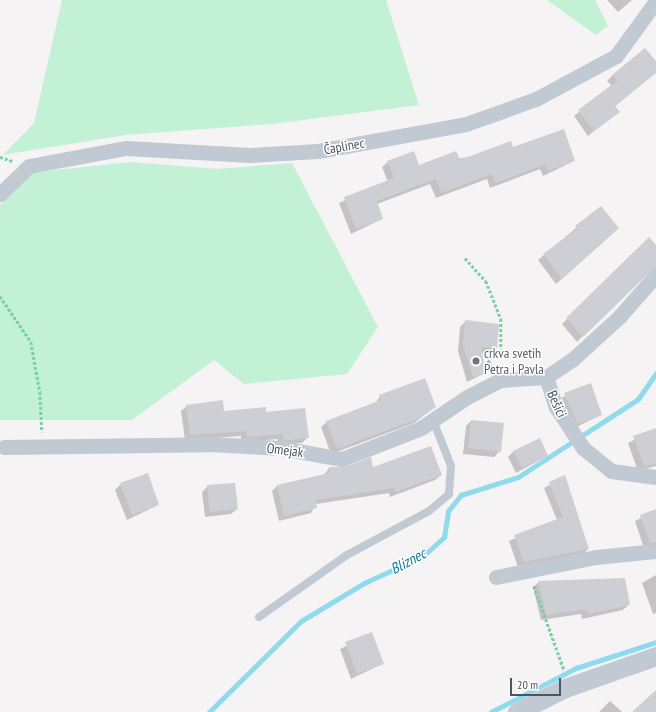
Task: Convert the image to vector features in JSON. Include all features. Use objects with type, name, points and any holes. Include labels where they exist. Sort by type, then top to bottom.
[{"type":"street","name":"Čaplinec","points":[[0,194],[29,166],[126,148],[250,155],[318,151],[466,124],[536,99],[616,56],[656,1]]},
{"type":"street","name":"Bešići","points":[[656,275],[619,317],[573,359],[546,377],[556,407],[572,435],[583,448],[611,471],[656,477]]},
{"type":"street","name":"Omejak","points":[[4,447],[209,444],[282,448],[342,459],[433,420],[501,380],[546,377]]},
{"type":"street","points":[[496,577],[528,570],[656,551]]},
{"type":"street","points":[[517,712],[565,688],[656,656]]},
{"type":"lane","points":[[259,617],[347,555],[429,511],[449,494],[451,466],[433,420]]},
{"type":"path","points":[[465,258],[486,281],[501,319],[501,351],[484,351]]},
{"type":"path","points":[[0,296],[6,310],[31,342],[40,392],[43,446]]},
{"type":"path","points":[[528,570],[564,667]]},
{"type":"green space","points":[[62,0],[386,0],[419,105],[272,124],[125,135],[3,155],[34,123]]},
{"type":"green space","points":[[547,0],[595,0],[608,26],[596,35]]},
{"type":"green space","points":[[130,162],[218,169],[292,163],[378,327],[347,374],[244,384],[214,360],[132,420],[0,420],[0,206],[19,174]]},
{"type":"building","points":[[645,48],[656,61],[656,73],[615,106],[620,112],[594,131],[578,110],[617,81],[612,75]]},
{"type":"building","points":[[564,129],[575,161],[548,171],[546,164],[495,183],[492,174],[441,193],[436,179],[377,201],[383,219],[356,229],[344,197],[394,178],[387,161],[414,151],[419,165],[456,151],[460,160],[511,141],[513,147]]},
{"type":"building","points":[[601,206],[619,228],[562,279],[543,254],[577,229],[575,226]]},
{"type":"building","points":[[649,237],[656,245],[656,266],[583,337],[566,318]]},
{"type":"building","name":"crkva svetih Petra i Pavla","points":[[465,320],[499,324],[497,348],[481,347],[486,374],[473,377],[463,345]]},
{"type":"building","points":[[425,378],[436,407],[420,418],[337,449],[326,421],[381,400],[379,395]]},
{"type":"building","points":[[591,383],[602,415],[578,424],[564,393]]},
{"type":"building","points":[[223,400],[224,411],[266,407],[266,412],[305,408],[309,438],[288,440],[283,439],[283,434],[247,437],[246,431],[190,435],[186,405]]},
{"type":"building","points":[[471,420],[504,423],[501,452],[468,448]]},
{"type":"building","points":[[656,428],[656,464],[644,466],[633,436]]},
{"type":"building","points":[[540,438],[548,456],[522,468],[513,451]]},
{"type":"building","points":[[431,446],[442,475],[396,492],[394,488],[316,500],[317,508],[284,516],[277,485],[330,473],[329,467],[345,467],[371,457],[373,467]]},
{"type":"building","points":[[148,473],[159,505],[132,515],[120,483]]},
{"type":"building","points":[[565,475],[589,549],[524,562],[514,535],[563,517],[549,482]]},
{"type":"building","points":[[235,483],[238,509],[210,512],[207,485]]},
{"type":"building","points":[[656,509],[656,542],[650,543],[640,515]]},
{"type":"building","points":[[625,578],[630,605],[588,614],[587,609],[546,615],[538,581]]},
{"type":"building","points":[[372,632],[384,664],[357,674],[345,642]]},
{"type":"building","points":[[656,690],[656,712],[632,712]]},
{"type":"waterway","name":"Bliznec","points":[[209,712],[301,621],[364,583],[423,556],[444,537],[448,511],[461,495],[518,477],[638,399],[656,373]]},
{"type":"waterway","points":[[491,712],[576,668],[656,642]]},
{"type":"place","name":"crkva svetih Petra i Pavla","points":[[476,361]]}]
